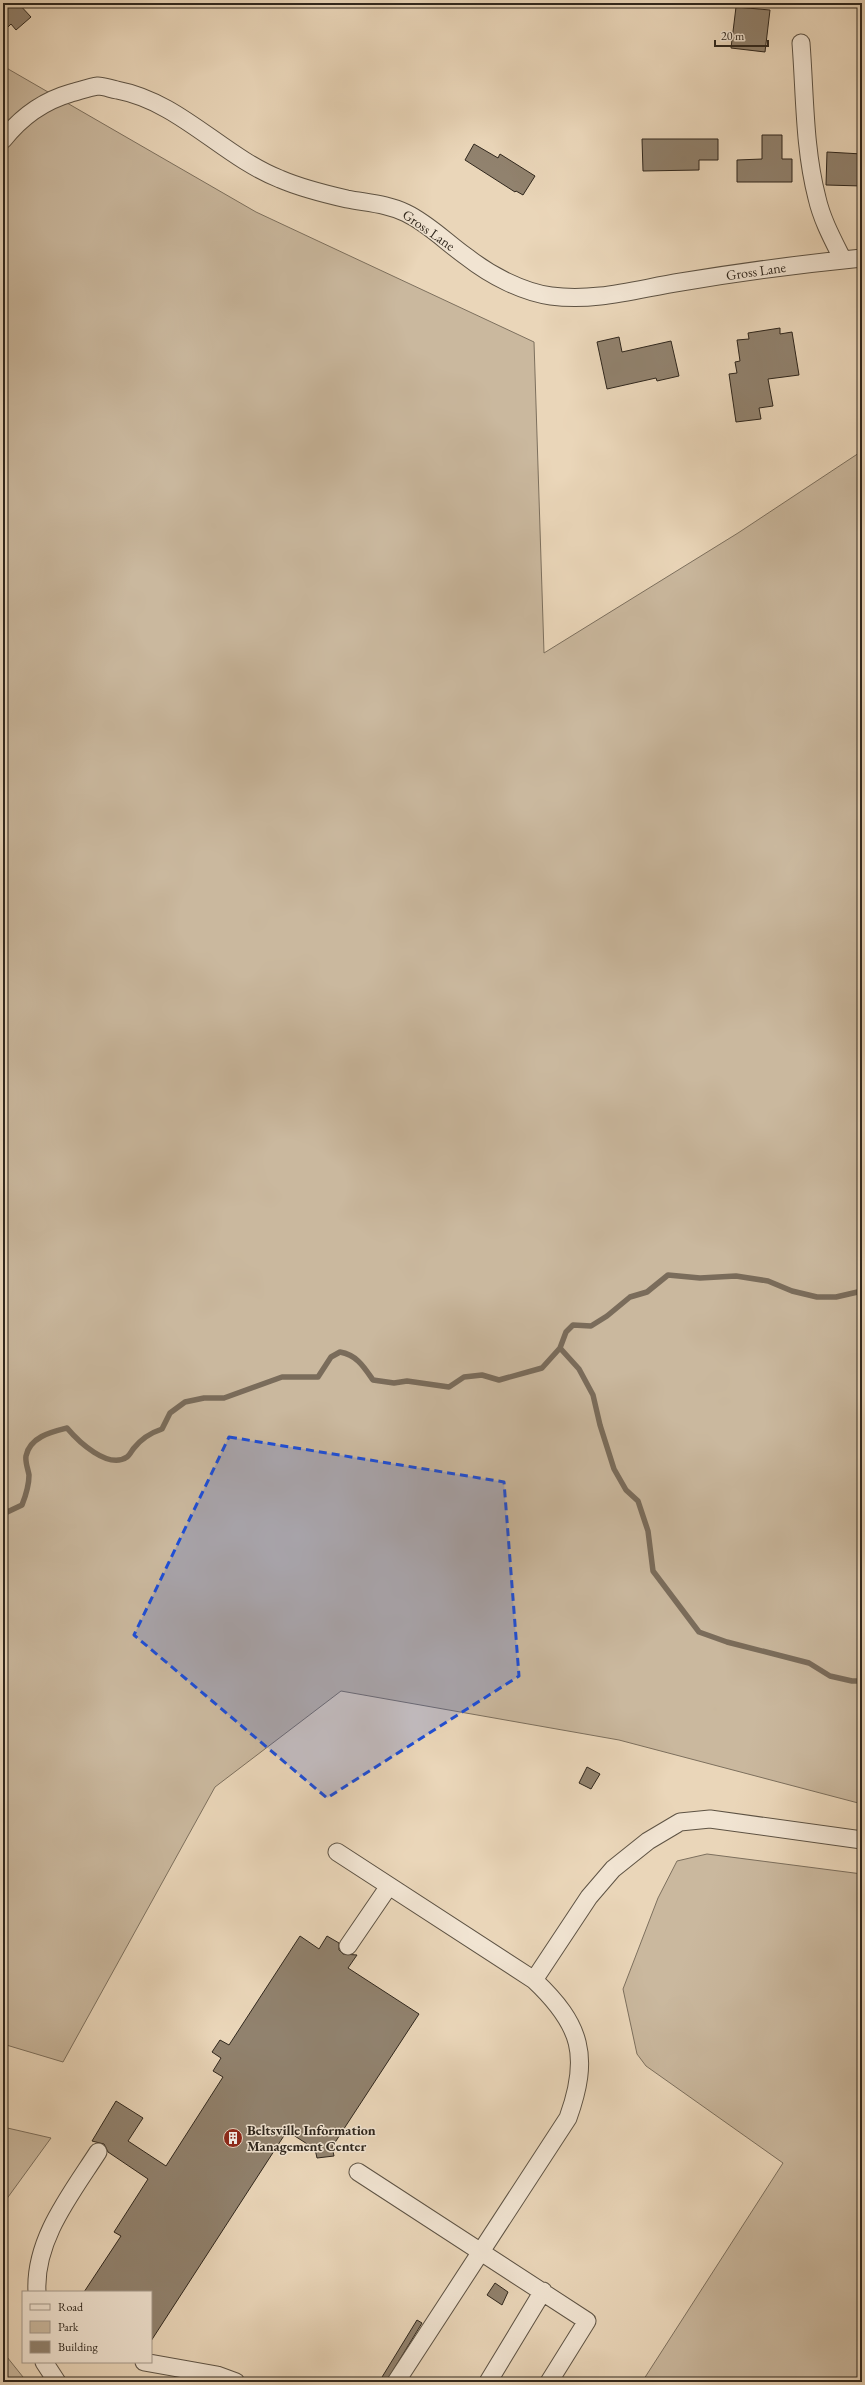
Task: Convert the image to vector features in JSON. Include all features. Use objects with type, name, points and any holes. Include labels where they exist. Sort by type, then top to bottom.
[{"type":"street","points":[[801,43],[811,171],[817,199],[825,224],[843,260]]},
{"type":"street","name":"Gross Lane","points":[[3,140],[14,127],[50,99],[98,86],[130,92],[159,104],[258,169],[281,180],[314,190],[390,206],[407,213],[467,258],[528,291],[550,296],[576,298],[607,297],[678,282],[862,258]]},
{"type":"street","points":[[534,1980],[589,1897],[613,1869],[648,1841],[680,1822],[710,1819],[862,1840]]},
{"type":"street","points":[[337,1852],[534,1980],[554,2000],[570,2024],[579,2051],[581,2074],[577,2092],[568,2118],[396,2382]]},
{"type":"street","points":[[348,1946],[389,1886]]},
{"type":"street","points":[[37,2291],[36,2278],[55,2220],[98,2152]]},
{"type":"street","points":[[358,2172],[480,2253],[543,2291],[586,2321],[549,2382]]},
{"type":"street","points":[[488,2382],[543,2291]]},
{"type":"street","points":[[45,2363],[56,2382]]},
{"type":"street","points":[[150,2363],[217,2375],[236,2382]]},
{"type":"highlighted area","points":[[229,1437],[504,1482],[519,1676],[327,1798],[134,1635]]},
{"type":"green space","points":[[3,66],[256,212],[534,342],[544,653],[738,533],[862,451],[862,1804],[619,1740],[341,1691],[215,1787],[63,2062],[3,2044]]},
{"type":"green space","points":[[707,1854],[862,1874],[862,2382],[642,2382],[783,2163],[646,2066],[637,2054],[623,1989],[658,1898],[677,1861]]},
{"type":"green space","points":[[3,2127],[51,2138],[3,2204]]},
{"type":"green space","points":[[3,2352],[27,2382],[3,2382]]},
{"type":"building","points":[[3,3],[18,3],[31,17],[16,30],[11,24],[3,32]]},
{"type":"building","points":[[736,7],[770,10],[765,52],[731,48]]},
{"type":"building","points":[[762,135],[782,135],[782,159],[792,159],[792,182],[737,182],[737,160],[762,159]]},
{"type":"building","points":[[642,139],[718,139],[718,160],[699,160],[699,170],[643,171]]},
{"type":"building","points":[[474,144],[498,158],[500,154],[535,176],[523,195],[516,191],[515,192],[465,160]]},
{"type":"building","points":[[827,152],[862,154],[862,186],[826,185]]},
{"type":"building","points":[[780,328],[780,334],[792,332],[799,375],[768,379],[773,406],[759,408],[761,419],[736,422],[729,374],[737,373],[735,362],[740,361],[737,340],[749,339],[748,333]]},
{"type":"building","points":[[619,337],[622,352],[671,341],[679,376],[657,381],[656,378],[607,389],[597,342]]},
{"type":"building","points":[[587,1767],[600,1774],[591,1789],[579,1783]]},
{"type":"building","name":"Beltsville Information Management Center","points":[[300,1936],[319,1949],[327,1936],[339,1943],[339,1950],[343,1954],[357,1955],[348,1968],[419,2014],[332,2147],[334,2156],[317,2158],[315,2149],[287,2131],[152,2339],[152,2291],[85,2291],[121,2236],[114,2232],[148,2179],[108,2152],[104,2144],[92,2141],[116,2101],[143,2118],[128,2141],[166,2166],[223,2077],[213,2071],[221,2058],[212,2052],[220,2040],[229,2045]]},
{"type":"building","points":[[495,2283],[508,2292],[502,2305],[487,2295]]},
{"type":"building","points":[[417,2320],[422,2323],[386,2382],[379,2382]]},
{"type":"waterway","points":[[3,1514],[22,1505],[29,1479],[26,1456],[32,1444],[42,1436],[67,1428],[78,1440],[94,1452],[111,1460],[119,1460],[127,1457],[137,1444],[146,1436],[162,1429],[170,1413],[185,1402],[204,1398],[224,1398],[282,1377],[318,1377],[331,1357],[340,1352],[356,1359],[373,1380],[394,1383],[407,1381],[449,1387],[464,1377],[482,1375],[499,1380],[542,1368],[560,1348],[566,1332],[573,1325],[591,1326],[607,1316],[630,1297],[647,1292],[668,1275],[700,1278],[736,1276],[768,1281],[792,1291],[817,1297],[836,1297],[862,1291]]},
{"type":"waterway","points":[[560,1348],[579,1369],[593,1395],[600,1425],[614,1469],[626,1490],[638,1501],[648,1531],[653,1571],[699,1632],[727,1642],[809,1663],[830,1676],[852,1681],[862,1681]]},
{"type":"place","name":"Beltsville Information Management Center","points":[[233,2138]]}]
